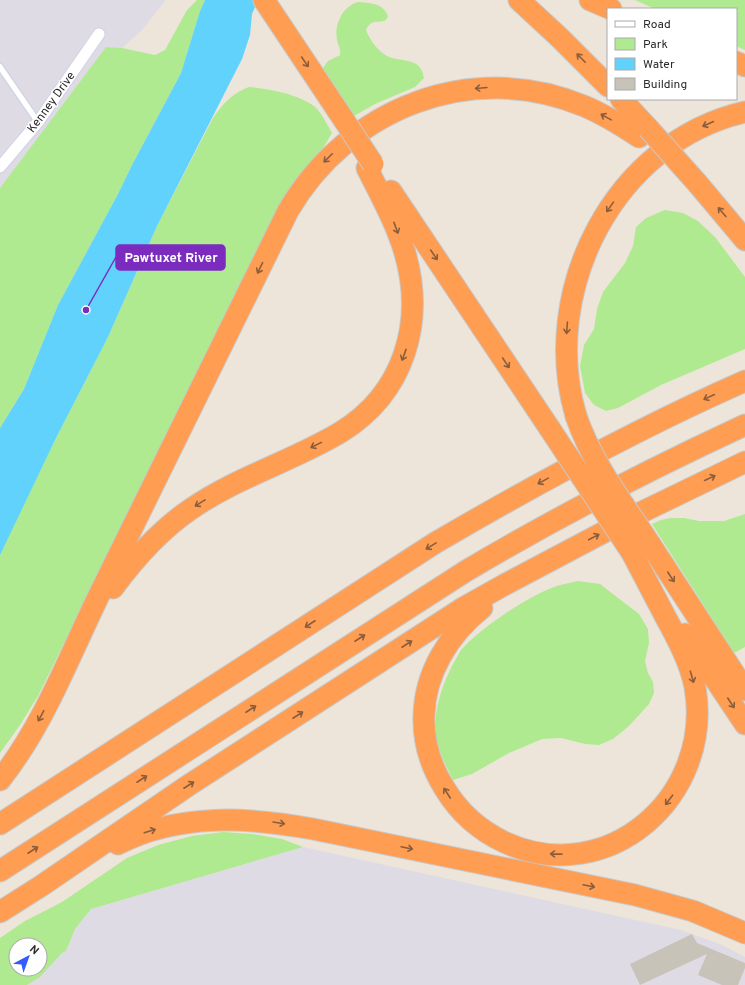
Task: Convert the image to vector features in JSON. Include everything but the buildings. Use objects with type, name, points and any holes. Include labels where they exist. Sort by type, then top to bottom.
[{"type":"highway","points":[[264,0],[338,111],[370,166],[550,429],[745,690]]},
{"type":"highway","points":[[519,0],[607,85]]},
{"type":"highway","points":[[590,0],[609,8]]},
{"type":"highway","points":[[59,681],[87,619],[288,211],[309,180],[334,153],[353,136],[374,122],[407,105],[430,97],[455,91],[492,87],[532,91],[571,101],[643,133]]},
{"type":"highway","points":[[622,100],[643,133],[698,184],[745,240]]},
{"type":"highway","points":[[745,112],[731,115],[706,125],[682,138],[642,169],[626,186],[606,213],[596,230],[579,270],[570,302],[566,350],[567,373],[572,399],[583,436],[641,549],[745,724]]},
{"type":"highway","points":[[0,780],[28,740],[59,681],[113,588],[137,557],[157,536],[191,509],[216,494],[320,443],[349,426],[373,405],[392,381],[405,353],[411,332],[413,310],[412,289],[405,254],[397,230],[370,166]]},
{"type":"highway","points":[[0,824],[435,543],[496,507],[580,461],[642,429],[745,381]]},
{"type":"highway","points":[[0,871],[466,571],[546,525],[615,488],[745,425]]},
{"type":"highway","points":[[0,912],[41,886],[176,794],[443,621],[504,585],[663,501],[745,462]]},
{"type":"highway","points":[[560,556],[484,606],[458,631],[440,656],[432,674],[426,695],[424,720],[427,745],[435,770],[448,794],[460,810],[476,825],[498,839],[524,850],[552,854],[578,853],[600,848],[625,838],[644,826],[663,808],[674,794],[683,776],[693,748],[697,711],[695,690],[691,673],[641,549]]},
{"type":"highway","points":[[41,886],[106,850],[143,833],[183,823],[243,819],[289,825],[635,895],[693,911],[745,933]]},
{"type":"street","name":"Kenney Drive","points":[[0,167],[38,122],[99,34]]},
{"type":"lane","points":[[0,67],[38,122]]},
{"type":"shaded area","points":[[0,0],[166,0],[141,31],[122,48],[106,47],[0,188]]},
{"type":"shaded area","points":[[303,847],[681,930],[720,944],[745,957],[745,985],[27,985],[40,977],[48,977],[48,968],[62,953],[66,951],[75,929],[91,909]]},
{"type":"green space","points":[[197,0],[205,0],[200,11],[181,73],[58,305],[24,389],[0,428],[0,188],[106,47],[122,48],[155,55],[165,50],[187,10]]},
{"type":"green space","points":[[635,0],[745,0],[745,50],[737,46],[737,8],[653,8]]},
{"type":"green space","points":[[358,2],[376,4],[383,8],[388,16],[386,20],[370,24],[366,30],[375,45],[387,56],[415,63],[422,71],[424,78],[415,87],[375,104],[354,116],[325,74],[323,68],[328,61],[340,55],[336,34],[338,22],[348,7]]},
{"type":"green space","points":[[249,87],[292,95],[308,102],[320,112],[332,133],[316,160],[110,550],[38,696],[0,753],[1,551],[56,438],[108,337],[157,226],[213,118],[228,100],[237,93]]},
{"type":"green space","points":[[665,210],[683,213],[698,221],[715,237],[745,277],[745,349],[661,385],[618,408],[606,411],[594,405],[585,393],[580,366],[584,345],[594,329],[597,309],[603,292],[625,263],[633,246],[636,227],[646,218]]},
{"type":"green space","points":[[745,514],[745,647],[734,653],[652,524],[671,518],[684,518],[699,521],[724,521]]},
{"type":"green space","points":[[578,581],[600,584],[639,614],[648,629],[649,643],[645,661],[648,673],[653,682],[654,693],[649,704],[629,726],[613,739],[599,745],[585,744],[561,738],[542,739],[507,754],[472,774],[453,780],[437,743],[435,728],[437,709],[444,683],[461,650],[469,641],[504,614],[531,598],[554,587]]},
{"type":"green space","points":[[223,832],[252,834],[282,839],[303,847],[91,909],[75,929],[66,951],[62,953],[48,968],[48,937],[8,937],[8,977],[40,977],[27,985],[0,985],[0,938],[25,921],[62,902],[127,858],[158,845],[192,836]]},
{"type":"water","points":[[205,0],[258,0],[252,14],[250,35],[242,59],[157,226],[108,337],[56,438],[0,555],[0,428],[24,389],[58,305],[181,73],[200,11]]},
{"type":"place","name":"Pawtuxet River","points":[[86,310]]}]
